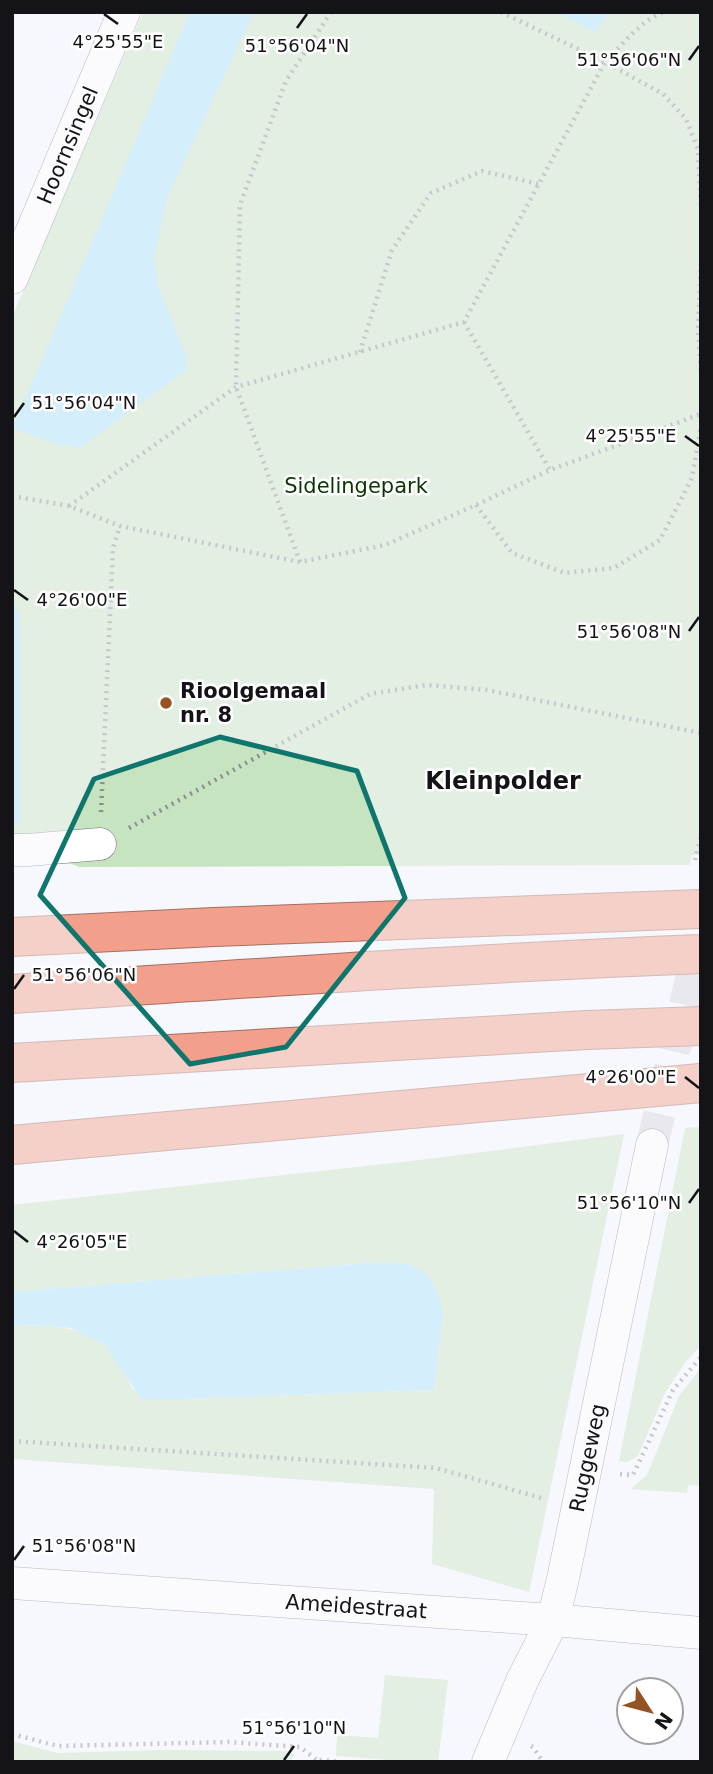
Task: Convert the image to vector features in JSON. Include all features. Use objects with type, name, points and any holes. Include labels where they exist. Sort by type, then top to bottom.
[{"type":"highway","points":[[12,937],[242,925],[701,909]]},
{"type":"highway","points":[[12,994],[580,958],[701,954]]},
{"type":"highway","points":[[12,1063],[701,1026]]},
{"type":"highway","points":[[12,1144],[701,1083]]},
{"type":"street","name":"Hoornsingel","points":[[12,278],[124,12]]},
{"type":"street","points":[[12,850],[100,844]]},
{"type":"street","name":"Ruggeweg","points":[[488,1762],[522,1681],[553,1620],[652,1144]]},
{"type":"street","name":"Ameidestraat","points":[[12,1583],[553,1620],[701,1633]]},
{"type":"path","points":[[300,562],[236,387],[240,205],[286,81],[331,12]]},
{"type":"path","points":[[501,12],[663,93],[686,119],[698,149],[701,209]]},
{"type":"path","points":[[69,506],[236,387],[464,322],[605,62],[637,29],[664,12]]},
{"type":"path","points":[[360,352],[392,250],[431,194],[482,172],[539,184]]},
{"type":"path","points":[[701,263],[698,328],[701,372]]},
{"type":"path","points":[[464,322],[550,470]]},
{"type":"path","points":[[12,496],[69,506],[120,526],[300,562],[385,545],[550,470],[701,414]]},
{"type":"path","points":[[477,505],[512,553],[565,573],[614,568],[660,540],[692,478],[701,426]]},
{"type":"path","points":[[100,844],[113,548],[120,526]]},
{"type":"path","points":[[100,844],[370,694],[426,685],[487,690],[701,733]]},
{"type":"path","points":[[695,860],[701,836]]},
{"type":"path","points":[[584,1474],[633,1475],[673,1390],[701,1357]]},
{"type":"path","points":[[12,1441],[436,1468],[577,1508]]},
{"type":"path","points":[[12,1734],[58,1746],[228,1742],[300,1747],[315,1761],[341,1762]]},
{"type":"highlighted area","points":[[220,737],[357,771],[405,898],[286,1047],[190,1064],[40,895],[94,779]]},
{"type":"green space","name":"Sidelingepark","points":[[143,12],[701,12],[701,855],[692,855],[690,865],[80,867],[12,842],[12,317]]},
{"type":"green space","points":[[701,1127],[701,1345],[665,1393],[638,1456],[627,1462],[619,1461],[685,1128]]},
{"type":"green space","points":[[624,1134],[529,1592],[432,1564],[434,1489],[12,1459],[12,1326],[48,1326],[82,1333],[103,1344],[112,1353],[133,1390],[185,1399],[434,1390],[443,1315],[409,1264],[380,1262],[12,1292],[12,1205],[411,1161]]},
{"type":"green space","points":[[701,1368],[701,1486],[688,1485],[687,1493],[631,1489],[647,1475],[679,1396]]},
{"type":"green space","points":[[385,1675],[448,1680],[438,1762],[336,1756],[337,1735],[378,1738]]},
{"type":"green space","points":[[12,1741],[57,1753],[163,1750],[287,1751],[294,1754],[287,1762],[12,1762]]},
{"type":"water","points":[[190,12],[254,12],[168,196],[154,258],[159,288],[187,358],[185,371],[81,447],[56,444],[13,428]]},
{"type":"water","points":[[556,12],[609,12],[596,32]]},
{"type":"water","points":[[12,601],[19,614],[21,662],[21,824],[12,824]]},
{"type":"water","points":[[380,1262],[409,1264],[427,1274],[438,1294],[443,1315],[434,1390],[141,1399],[105,1345],[71,1328],[12,1326],[12,1292]]},
{"type":"tunnel","points":[[652,1145],[701,937]]},
{"type":"place","name":"Rioolgemaal nr. 8","points":[[166,703]]},
{"type":"district","name":"Kleinpolder","points":[[503,781]]}]
